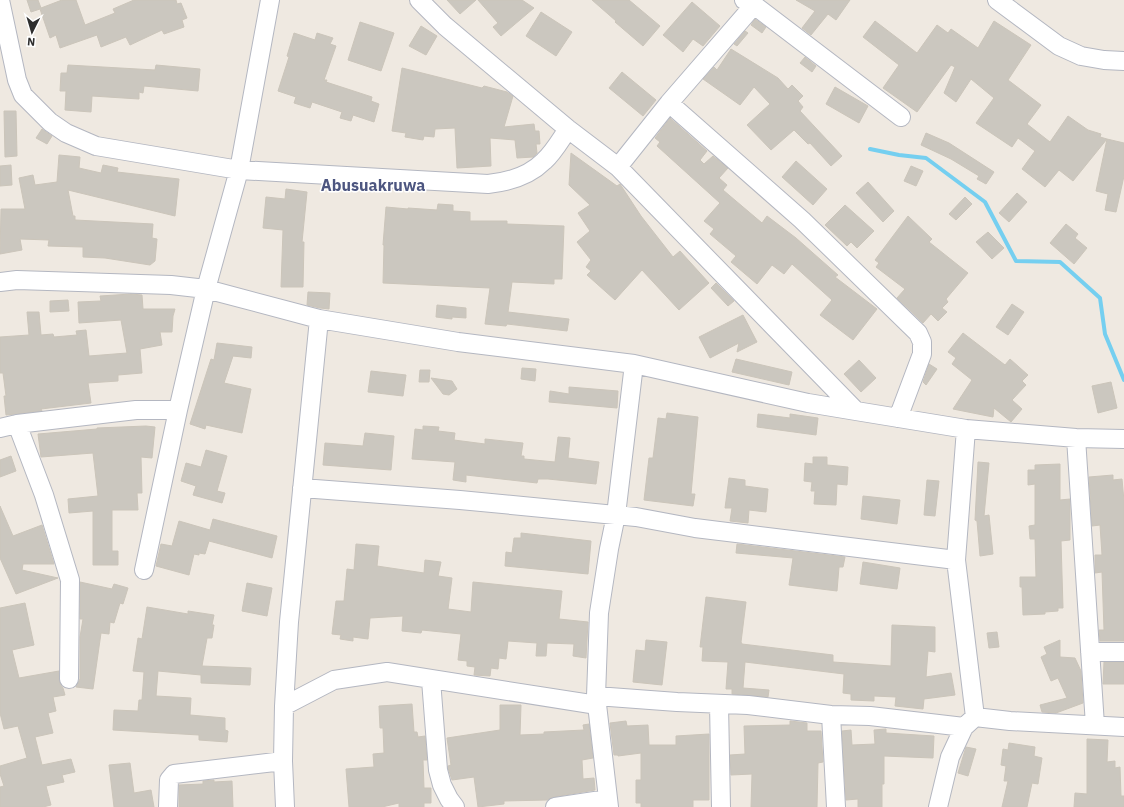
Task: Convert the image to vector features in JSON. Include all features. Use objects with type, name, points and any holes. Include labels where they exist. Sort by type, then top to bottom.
[{"type":"street","points":[[0,0],[17,80],[24,94],[32,105],[50,122],[66,133],[96,146],[239,170],[488,184],[502,183],[518,178],[544,162],[568,129]]},
{"type":"street","points":[[144,570],[178,410],[206,289],[239,170],[270,0]]},
{"type":"street","points":[[419,0],[445,26],[568,129],[618,166],[856,411]]},
{"type":"street","points":[[997,0],[1059,46],[1081,56],[1104,60],[1124,61]]},
{"type":"street","points":[[618,166],[749,3],[901,117]]},
{"type":"street","points":[[669,104],[802,220],[918,333],[922,342],[922,354],[898,418]]},
{"type":"street","points":[[0,282],[24,281],[171,285],[206,289],[319,319],[458,342],[634,364],[808,403],[898,418],[966,429],[1076,438],[1124,439]]},
{"type":"street","points":[[285,807],[283,761],[284,706],[289,622],[319,319]]},
{"type":"street","points":[[555,807],[608,803],[597,701],[599,613],[616,515],[634,364]]},
{"type":"street","points":[[69,679],[70,580],[44,495],[8,426],[136,410],[178,410]]},
{"type":"street","points":[[938,807],[950,757],[970,722],[956,560],[966,429]]},
{"type":"street","points":[[1076,438],[1095,724]]},
{"type":"street","points":[[302,488],[452,499],[636,517],[695,528],[956,560]]},
{"type":"street","points":[[1090,652],[1124,652]]},
{"type":"street","points":[[284,706],[334,680],[387,672],[432,680],[597,701],[748,705],[831,715],[970,722],[1010,720],[1124,726]]},
{"type":"street","points":[[432,680],[438,770],[442,785],[455,807]]},
{"type":"street","points":[[719,704],[721,807]]},
{"type":"street","points":[[831,715],[836,807]]},
{"type":"street","points":[[168,807],[169,780],[174,774],[283,761]]},
{"type":"building","points":[[27,0],[38,0],[41,8],[62,0],[76,0],[85,25],[115,13],[113,9],[134,0],[176,0],[177,4],[181,3],[187,18],[182,20],[184,27],[164,34],[162,30],[130,45],[126,37],[101,47],[97,35],[60,48],[56,35],[50,38],[40,9],[31,12]]},
{"type":"building","points":[[447,0],[476,0],[460,14]]},
{"type":"building","points":[[478,0],[522,0],[534,8],[501,36],[493,27],[498,23]]},
{"type":"building","points":[[592,0],[629,0],[660,26],[643,46]]},
{"type":"building","points":[[796,0],[850,0],[836,20],[828,14],[811,35],[802,28],[815,11]]},
{"type":"building","points":[[692,2],[720,26],[703,46],[693,39],[683,52],[663,35]]},
{"type":"building","points":[[541,12],[572,32],[556,56],[526,36]]},
{"type":"building","points":[[755,19],[766,27],[762,33],[751,25]]},
{"type":"building","points":[[875,21],[917,53],[937,25],[948,33],[951,29],[978,48],[994,21],[1031,45],[1008,80],[1041,105],[1027,124],[1050,142],[1068,116],[1088,130],[1101,134],[1100,137],[1107,139],[1073,181],[1059,170],[1045,187],[1022,169],[1035,151],[1018,138],[1012,147],[976,123],[994,98],[971,79],[956,102],[944,93],[955,67],[951,65],[917,112],[883,88],[899,65],[863,37]]},
{"type":"building","points":[[360,22],[394,33],[381,71],[348,60]]},
{"type":"building","points":[[421,26],[437,36],[426,55],[409,46]]},
{"type":"building","points":[[745,31],[748,33],[737,46],[734,44]]},
{"type":"building","points":[[294,33],[315,40],[317,33],[333,38],[330,44],[336,46],[324,80],[327,80],[326,82],[372,97],[371,101],[379,104],[374,122],[353,115],[351,121],[340,118],[342,112],[312,102],[310,108],[294,103],[296,97],[278,91],[289,57],[287,56]]},
{"type":"building","points":[[731,49],[778,78],[788,89],[792,85],[803,96],[798,101],[803,107],[800,111],[842,156],[831,166],[810,143],[808,144],[794,130],[771,150],[747,125],[770,104],[754,87],[740,105],[703,79],[714,67],[717,70]]},
{"type":"building","points":[[805,57],[816,66],[812,72],[800,63]]},
{"type":"building","points":[[68,65],[155,70],[156,65],[200,69],[198,91],[144,86],[143,93],[139,92],[139,99],[92,96],[91,112],[65,110],[66,91],[60,91],[61,73],[67,73]]},
{"type":"building","points":[[402,68],[482,88],[484,86],[507,92],[513,96],[504,127],[534,124],[535,131],[539,131],[540,144],[536,144],[537,153],[533,157],[517,158],[515,140],[490,138],[491,166],[457,168],[455,128],[435,129],[434,137],[424,136],[423,140],[405,137],[406,133],[392,131]]},
{"type":"building","points":[[622,72],[656,100],[643,116],[609,88]]},
{"type":"building","points":[[835,87],[868,106],[859,123],[826,104]]},
{"type":"building","points":[[4,111],[16,111],[17,156],[5,157]]},
{"type":"building","points":[[670,118],[707,151],[700,160],[704,164],[713,156],[728,168],[719,178],[727,185],[723,190],[762,223],[767,216],[796,238],[838,275],[835,277],[877,309],[853,340],[820,315],[832,300],[792,264],[784,274],[772,265],[757,284],[731,262],[736,256],[710,234],[714,229],[704,221],[720,203],[657,146],[660,142],[655,138]]},
{"type":"building","points":[[42,129],[52,136],[47,144],[36,138]]},
{"type":"building","points":[[926,133],[949,143],[994,172],[986,184],[977,179],[979,176],[951,159],[921,145]]},
{"type":"building","points":[[1107,139],[1124,143],[1124,176],[1116,212],[1105,210],[1108,194],[1096,191]]},
{"type":"building","points":[[571,153],[617,186],[620,184],[641,216],[673,257],[680,251],[709,283],[679,310],[642,270],[615,300],[587,275],[591,271],[586,267],[591,260],[577,242],[590,231],[578,213],[590,205],[569,185]]},
{"type":"building","points":[[59,155],[80,157],[79,168],[101,173],[103,165],[118,168],[117,172],[179,179],[175,216],[68,190],[75,220],[153,224],[152,238],[157,239],[155,261],[150,265],[105,258],[83,257],[83,247],[48,246],[49,240],[20,239],[22,250],[0,254],[1,209],[25,209],[19,178],[33,175],[35,185],[57,182]]},
{"type":"building","points":[[796,161],[827,189],[813,205],[782,177]]},
{"type":"building","points":[[11,165],[12,185],[0,186],[0,166]]},
{"type":"building","points":[[911,166],[923,171],[916,186],[904,181]]},
{"type":"building","points":[[868,182],[894,211],[883,222],[856,193]]},
{"type":"building","points":[[286,189],[307,192],[302,242],[304,242],[303,287],[281,287],[283,230],[263,228],[266,197],[285,199]]},
{"type":"building","points":[[1017,193],[1027,202],[1009,222],[999,213]]},
{"type":"building","points":[[965,197],[972,204],[956,220],[949,214]]},
{"type":"building","points":[[438,204],[453,205],[453,211],[470,212],[470,221],[507,221],[507,224],[564,226],[562,279],[554,279],[554,284],[512,282],[508,312],[569,319],[567,331],[507,324],[506,326],[485,324],[490,288],[383,283],[383,245],[386,207],[437,210]]},
{"type":"building","points":[[845,205],[874,231],[857,248],[851,242],[847,246],[825,225]]},
{"type":"building","points":[[908,216],[932,239],[929,242],[968,273],[946,299],[948,302],[942,308],[947,312],[938,321],[931,314],[923,323],[897,298],[905,289],[876,267],[879,263],[875,260]]},
{"type":"building","points":[[1066,224],[1078,234],[1075,238],[1087,248],[1074,264],[1050,243]]},
{"type":"building","points":[[988,232],[1004,248],[992,259],[976,242]]},
{"type":"building","points":[[716,283],[734,301],[728,306],[711,288]]},
{"type":"building","points":[[308,292],[330,293],[329,309],[307,305]]},
{"type":"building","points":[[131,294],[142,295],[143,309],[175,309],[172,332],[160,332],[162,345],[140,349],[142,373],[118,375],[118,381],[88,383],[91,403],[6,415],[4,396],[6,396],[3,373],[0,373],[0,337],[29,335],[27,312],[39,312],[41,335],[53,334],[54,337],[77,335],[76,331],[86,330],[89,356],[127,353],[121,320],[79,323],[78,302],[101,301],[100,296]]},
{"type":"building","points":[[68,300],[69,311],[50,312],[50,301]]},
{"type":"building","points":[[1012,304],[1024,312],[1008,335],[996,327]]},
{"type":"building","points":[[437,305],[466,308],[466,318],[452,317],[452,319],[436,317]]},
{"type":"building","points":[[743,315],[757,342],[737,352],[739,343],[710,358],[699,337]]},
{"type":"building","points":[[963,333],[1005,365],[1010,359],[1028,375],[1022,381],[1026,385],[1012,400],[1022,409],[1011,422],[994,408],[993,417],[953,409],[972,380],[952,364],[956,358],[948,352]]},
{"type":"building","points":[[217,343],[252,347],[251,358],[233,356],[224,383],[251,389],[242,433],[206,425],[205,429],[190,424],[211,359],[214,360]]},
{"type":"building","points":[[736,359],[792,372],[789,385],[732,372]]},
{"type":"building","points":[[859,360],[876,378],[861,392],[844,374]]},
{"type":"building","points":[[929,364],[937,369],[926,385],[923,382]]},
{"type":"building","points":[[522,368],[536,369],[535,381],[521,379]]},
{"type":"building","points":[[420,370],[430,370],[429,382],[419,382]]},
{"type":"building","points":[[371,371],[406,375],[403,396],[368,392]]},
{"type":"building","points":[[431,378],[452,381],[457,389],[449,395],[443,394]]},
{"type":"building","points":[[1111,382],[1117,408],[1098,413],[1092,386]]},
{"type":"building","points":[[569,387],[618,391],[617,408],[549,402],[550,391],[569,394]]},
{"type":"building","points":[[667,413],[698,417],[691,494],[695,494],[693,506],[644,500],[649,458],[653,458],[658,418],[666,419]]},
{"type":"building","points":[[758,414],[790,418],[790,414],[818,418],[816,435],[757,427]]},
{"type":"building","points":[[423,426],[439,427],[438,431],[455,433],[454,440],[485,444],[485,439],[523,443],[521,456],[524,456],[524,459],[555,462],[558,437],[570,438],[568,458],[599,462],[596,484],[548,479],[538,479],[537,483],[466,475],[466,482],[453,480],[455,462],[412,459],[415,429],[423,430]]},
{"type":"building","points":[[155,427],[152,458],[141,457],[142,493],[137,493],[138,510],[112,510],[112,551],[118,551],[118,565],[93,565],[93,511],[69,513],[68,499],[98,496],[93,453],[41,457],[38,434],[97,428]]},
{"type":"building","points":[[365,433],[394,436],[391,470],[323,465],[325,443],[363,446]]},
{"type":"building","points":[[206,450],[227,456],[217,491],[225,493],[222,503],[193,495],[196,486],[181,481],[186,463],[201,467]]},
{"type":"building","points":[[11,456],[16,471],[0,477],[0,460]]},
{"type":"building","points":[[813,457],[827,457],[827,465],[848,467],[847,485],[837,484],[836,505],[814,504],[815,491],[811,491],[812,482],[804,481],[805,463],[813,464]]},
{"type":"building","points":[[978,462],[989,463],[984,516],[989,515],[993,554],[980,556],[977,521],[975,520]]},
{"type":"building","points":[[1060,464],[1060,500],[1070,499],[1070,540],[1061,541],[1063,608],[1058,608],[1058,611],[1045,612],[1045,614],[1023,615],[1022,587],[1020,587],[1020,577],[1036,577],[1035,539],[1030,539],[1029,526],[1035,525],[1035,484],[1028,485],[1028,470],[1035,470],[1035,465]]},
{"type":"building","points":[[1113,475],[1113,480],[1122,479],[1124,501],[1124,641],[1100,641],[1099,630],[1104,630],[1102,572],[1095,573],[1095,555],[1102,555],[1100,525],[1092,526],[1089,477]]},
{"type":"building","points":[[729,478],[745,480],[745,486],[768,489],[766,512],[749,510],[748,523],[730,521],[732,508],[725,508]]},
{"type":"building","points":[[927,480],[939,481],[935,516],[924,515]]},
{"type":"building","points":[[863,496],[900,500],[897,524],[861,519]]},
{"type":"building","points":[[0,506],[13,536],[42,525],[54,564],[23,564],[22,570],[58,578],[16,594],[0,558]]},
{"type":"building","points":[[213,519],[277,536],[272,558],[209,541],[205,554],[194,554],[189,575],[156,566],[161,544],[172,546],[179,521],[210,530]]},
{"type":"building","points":[[521,533],[591,541],[588,574],[505,566],[506,552],[512,553],[514,538],[521,538]]},
{"type":"building","points":[[356,544],[379,546],[377,566],[424,573],[425,560],[441,562],[438,576],[452,578],[448,609],[471,612],[473,582],[562,591],[559,619],[588,622],[586,658],[573,656],[574,644],[547,643],[546,656],[536,656],[537,643],[508,641],[506,659],[499,658],[498,669],[491,668],[490,676],[474,675],[475,667],[467,666],[467,661],[458,660],[461,634],[422,630],[421,633],[402,631],[403,616],[370,618],[368,639],[353,637],[353,641],[340,639],[341,635],[332,634],[336,601],[344,601],[347,569],[354,570]]},
{"type":"building","points":[[737,544],[845,557],[843,567],[839,567],[837,591],[789,585],[793,558],[736,553]]},
{"type":"building","points":[[863,562],[900,568],[897,589],[860,584]]},
{"type":"building","points":[[80,582],[112,589],[114,584],[128,588],[123,604],[120,603],[114,623],[110,622],[109,634],[101,633],[93,689],[76,687],[80,679],[80,637],[83,619],[80,619]]},
{"type":"building","points":[[247,583],[272,588],[267,616],[242,611]]},
{"type":"building","points":[[706,597],[746,602],[742,644],[833,655],[833,662],[891,666],[892,625],[935,627],[935,652],[928,651],[926,677],[951,673],[955,695],[924,699],[923,709],[895,706],[896,697],[874,696],[874,701],[851,700],[851,694],[843,693],[844,674],[745,662],[743,688],[769,690],[768,697],[732,694],[732,689],[726,689],[728,662],[702,661],[703,647],[700,647]]},
{"type":"building","points":[[25,603],[34,645],[12,650],[19,678],[59,671],[60,684],[65,695],[53,697],[56,711],[48,713],[53,733],[35,737],[42,765],[71,759],[75,772],[62,775],[64,782],[46,786],[51,805],[43,807],[0,807],[0,787],[4,786],[0,774],[0,766],[27,758],[18,726],[4,729],[0,713],[0,608]]},
{"type":"building","points":[[147,607],[188,614],[188,611],[214,615],[212,638],[207,638],[202,666],[251,668],[250,685],[201,683],[201,675],[158,671],[156,696],[191,698],[190,715],[225,718],[225,730],[228,731],[227,742],[199,740],[199,735],[113,730],[114,710],[138,711],[139,700],[142,700],[144,672],[133,671],[138,638],[142,639]]},
{"type":"building","points":[[997,632],[999,647],[989,648],[987,633]]},
{"type":"building","points":[[646,640],[667,642],[662,685],[633,682],[636,650],[645,651]]},
{"type":"building","points":[[1060,640],[1060,657],[1075,658],[1081,671],[1083,703],[1056,713],[1042,712],[1040,705],[1067,698],[1058,678],[1051,681],[1041,657],[1047,654],[1044,647]]},
{"type":"building","points":[[1104,662],[1124,662],[1124,684],[1103,684]]},
{"type":"building","points":[[412,704],[414,732],[417,732],[418,737],[425,736],[427,760],[423,760],[424,788],[431,788],[431,803],[424,803],[424,807],[399,807],[399,803],[382,807],[349,807],[346,769],[374,767],[373,754],[384,753],[383,728],[380,728],[379,706]]},
{"type":"building","points":[[500,705],[521,705],[520,735],[584,730],[583,725],[589,724],[593,758],[582,760],[583,779],[594,778],[595,790],[553,797],[547,800],[504,801],[504,804],[478,807],[474,777],[452,780],[448,768],[448,766],[451,765],[447,738],[500,730]]},
{"type":"building","points":[[626,721],[627,726],[648,725],[649,745],[676,745],[676,736],[709,734],[709,800],[693,800],[693,807],[641,807],[641,803],[636,803],[636,780],[641,780],[641,753],[618,756],[614,755],[610,723]]},
{"type":"building","points":[[790,721],[807,723],[807,731],[821,731],[823,762],[818,763],[817,807],[751,807],[752,774],[731,775],[730,755],[745,754],[744,726],[790,725]]},
{"type":"building","points":[[886,729],[886,733],[934,736],[933,758],[884,756],[882,807],[858,807],[858,799],[846,800],[842,731],[851,730],[852,745],[875,744],[874,730]]},
{"type":"building","points":[[1087,739],[1108,740],[1107,762],[1115,761],[1115,768],[1120,767],[1121,796],[1124,796],[1124,807],[1074,807],[1075,793],[1087,794]]},
{"type":"building","points":[[1009,743],[1035,747],[1034,756],[1042,758],[1038,784],[1032,783],[1027,807],[1002,807],[1008,781],[1004,781],[1006,766],[1001,765],[1003,749],[1008,750]]},
{"type":"building","points":[[966,747],[976,749],[968,776],[958,773]]},
{"type":"building","points":[[130,763],[134,793],[151,790],[154,807],[114,807],[109,765]]},
{"type":"building","points":[[214,780],[214,782],[232,781],[233,807],[179,807],[179,785],[203,784],[203,781]]},
{"type":"waterway","points":[[870,149],[899,155],[926,158],[985,202],[1016,261],[1060,262],[1100,298],[1105,334],[1124,380]]},
{"type":"district","name":"Abusuakruwa","points":[[373,185]]}]
